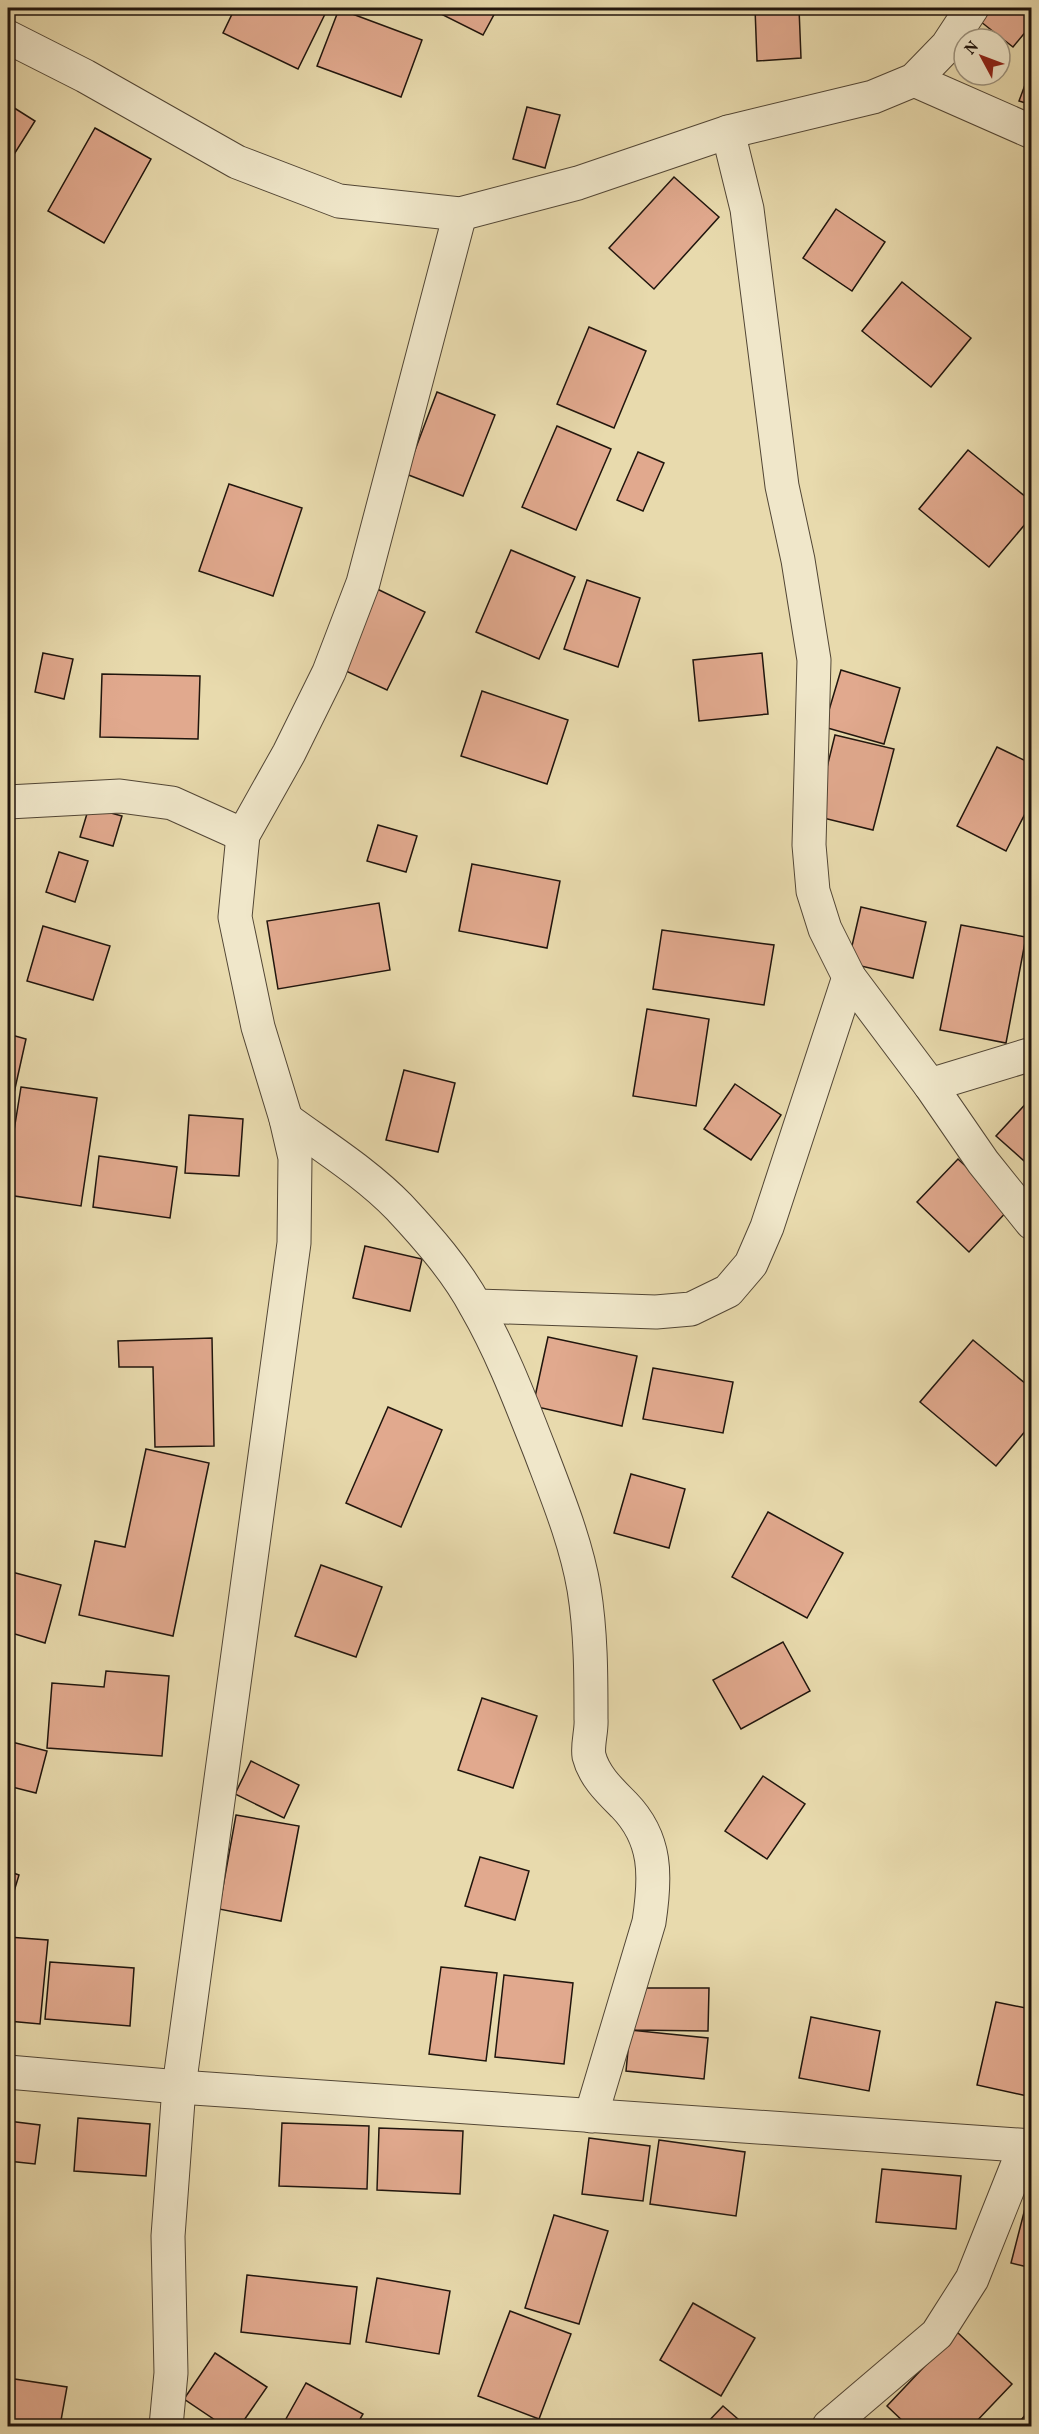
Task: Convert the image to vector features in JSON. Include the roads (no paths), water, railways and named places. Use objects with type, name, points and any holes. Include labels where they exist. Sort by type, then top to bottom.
[{"type":"street","points":[[8,37],[85,76],[237,162],[339,201],[460,214],[578,183],[728,132],[873,97],[914,80],[948,46],[972,8]]},
{"type":"street","points":[[914,80],[1032,132]]},
{"type":"street","points":[[728,132],[747,208],[782,486],[798,560],[814,660],[809,845],[813,891],[825,929],[849,977],[930,1085],[983,1162],[1032,1223]]},
{"type":"street","points":[[166,2427],[171,2373],[168,2236],[179,2087],[294,1243],[295,1158],[286,1119],[258,1027],[235,917],[243,835],[289,753],[329,672],[359,594],[460,214]]},
{"type":"street","points":[[8,802],[120,795],[172,803],[243,835]]},
{"type":"street","points":[[476,1306],[656,1312],[691,1309],[728,1291],[751,1264],[766,1227],[849,977]]},
{"type":"street","points":[[930,1085],[1032,1054]]},
{"type":"street","points":[[286,1119],[366,1177],[398,1207],[442,1257],[476,1306],[522,1406],[562,1509],[584,1588],[590,1646],[592,1725],[589,1755],[602,1783],[626,1807],[645,1832],[652,1859],[653,1894],[648,1922],[591,2116]]},
{"type":"street","points":[[8,2072],[179,2087],[1028,2146],[972,2279],[937,2334],[829,2427]]}]
